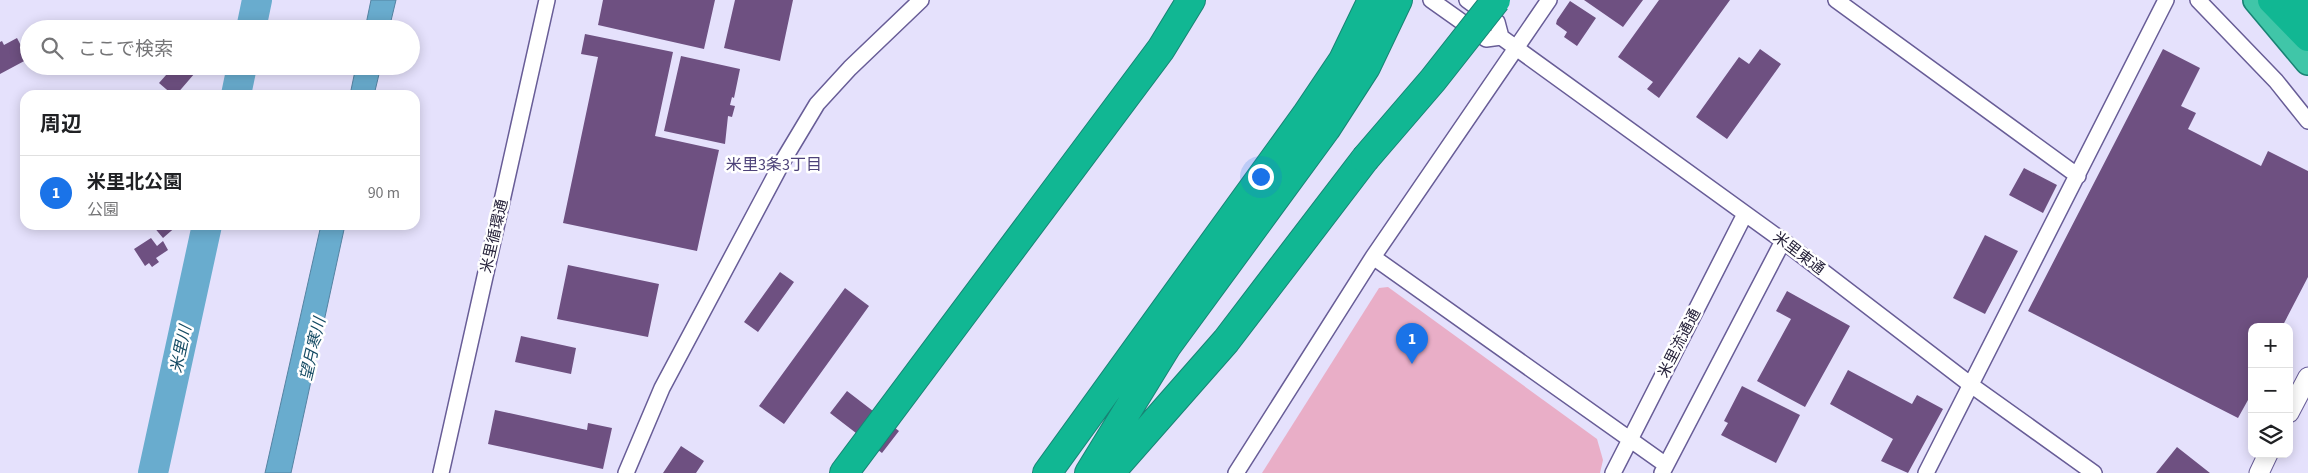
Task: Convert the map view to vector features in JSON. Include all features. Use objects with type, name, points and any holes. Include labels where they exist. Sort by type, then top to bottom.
[{"type":"highway","points":[[1153,59],[1191,0]]},
{"type":"highway","points":[[844,473],[1153,59],[1201,0]]},
{"type":"highway","points":[[1110,473],[1226,342],[1326,213],[1365,160],[1425,66],[1473,0]]},
{"type":"highway","points":[[1365,160],[1433,80],[1496,0]]},
{"type":"highway","points":[[2256,0],[2308,62]]},
{"type":"highway","points":[[2272,0],[2308,37]]},
{"type":"highway","points":[[2299,0],[2308,10]]},
{"type":"highway","points":[[1047,473],[1383,7]]},
{"type":"highway","points":[[1089,473],[1167,346],[1326,130],[1366,68],[1383,7]]},
{"type":"street","name":"米里循環通","points":[[441,473],[546,0]]},
{"type":"street","points":[[626,473],[662,388],[784,159],[817,104],[850,68],[921,0]]},
{"type":"street","name":"米里東通","points":[[1431,0],[1486,39],[1501,37]]},
{"type":"street","name":"米里東通","points":[[1468,0],[1497,22],[1501,37],[1783,241],[1971,385],[2094,473]]},
{"type":"street","points":[[1236,473],[1372,257],[1549,0]]},
{"type":"street","points":[[1836,0],[2078,176]]},
{"type":"street","points":[[1926,473],[2166,0]]},
{"type":"street","points":[[2198,0],[2276,81],[2308,121]]},
{"type":"street","name":"米里流通通","points":[[1613,473],[1745,214]]},
{"type":"street","points":[[1372,257],[1631,439],[1664,469],[1783,241]]},
{"type":"street","points":[[2290,413],[2308,377]]},
{"type":"street","points":[[2259,473],[2266,458]]},
{"type":"shaded area","points":[[1388,287],[1597,439],[1603,460],[1600,473],[1262,473],[1379,288]]},
{"type":"water","points":[[371,0],[396,0],[391,20],[367,20]]},
{"type":"water","points":[[354,75],[379,75],[375,90],[351,90]]},
{"type":"water","name":"望月寒川","points":[[320,230],[344,230],[291,473],[265,473]]},
{"type":"building","points":[[603,0],[715,0],[704,49],[598,25]]},
{"type":"building","points":[[735,0],[793,0],[780,61],[724,48]]},
{"type":"building","points":[[1584,0],[1643,0],[1623,27]]},
{"type":"building","points":[[1659,0],[1730,0],[1659,98],[1647,89],[1653,82],[1618,57]]},
{"type":"building","points":[[1570,1],[1596,18],[1577,46],[1564,37],[1567,32],[1556,24]]},
{"type":"building","points":[[585,34],[673,52],[655,136],[719,150],[697,251],[563,223],[598,57],[581,54]]},
{"type":"building","points":[[17,38],[20,44],[20,63],[0,74],[0,42],[2,41],[4,45]]},
{"type":"building","points":[[1760,49],[1781,64],[1727,139],[1696,117],[1739,57],[1749,64]]},
{"type":"building","points":[[2163,49],[2200,68],[2181,106],[2196,113],[2188,129],[2261,166],[2268,151],[2308,171],[2308,277],[2284,323],[2248,323],[2248,400],[2238,418],[2028,311]]},
{"type":"building","points":[[681,56],[740,69],[734,98],[732,97],[730,105],[735,106],[732,117],[728,116],[725,144],[664,131]]},
{"type":"building","points":[[166,75],[193,75],[180,90],[167,90],[159,83]]},
{"type":"building","points":[[2024,168],[2057,185],[2043,213],[2009,195]]},
{"type":"building","points":[[156,230],[172,230],[163,238]]},
{"type":"building","points":[[1985,235],[2018,251],[1985,314],[1953,298]]},
{"type":"building","points":[[151,238],[157,246],[163,241],[168,250],[156,258],[159,262],[152,267],[149,263],[145,266],[134,249]]},
{"type":"building","points":[[568,265],[659,284],[648,337],[557,319]]},
{"type":"building","points":[[780,272],[794,282],[758,332],[744,322]]},
{"type":"building","points":[[845,288],[869,306],[784,424],[759,406]]},
{"type":"building","points":[[1787,291],[1850,326],[1805,407],[1757,381],[1791,319],[1776,311]]},
{"type":"building","points":[[521,336],[576,348],[571,374],[515,362]]},
{"type":"building","points":[[1848,370],[1912,404],[1917,395],[1943,409],[1908,473],[1881,461],[1893,439],[1830,404]]},
{"type":"building","points":[[1742,386],[1800,415],[1776,463],[1721,435],[1728,423],[1724,421]]},
{"type":"building","points":[[847,391],[899,431],[882,453],[830,413]]},
{"type":"building","points":[[495,410],[587,430],[588,423],[612,428],[603,469],[488,444]]},
{"type":"building","points":[[681,446],[704,461],[696,473],[663,473]]},
{"type":"building","points":[[2177,447],[2210,473],[2156,473]]},
{"type":"waterway","name":"米里川","points":[[253,20],[257,0]]},
{"type":"waterway","name":"米里川","points":[[237,90],[240,75]]},
{"type":"waterway","name":"米里川","points":[[153,473],[206,230]]},
{"type":"place","name":"米里北公園","points":[[1412,364]]},
{"type":"district","name":"米里3条3丁目","points":[[774,164]]}]
